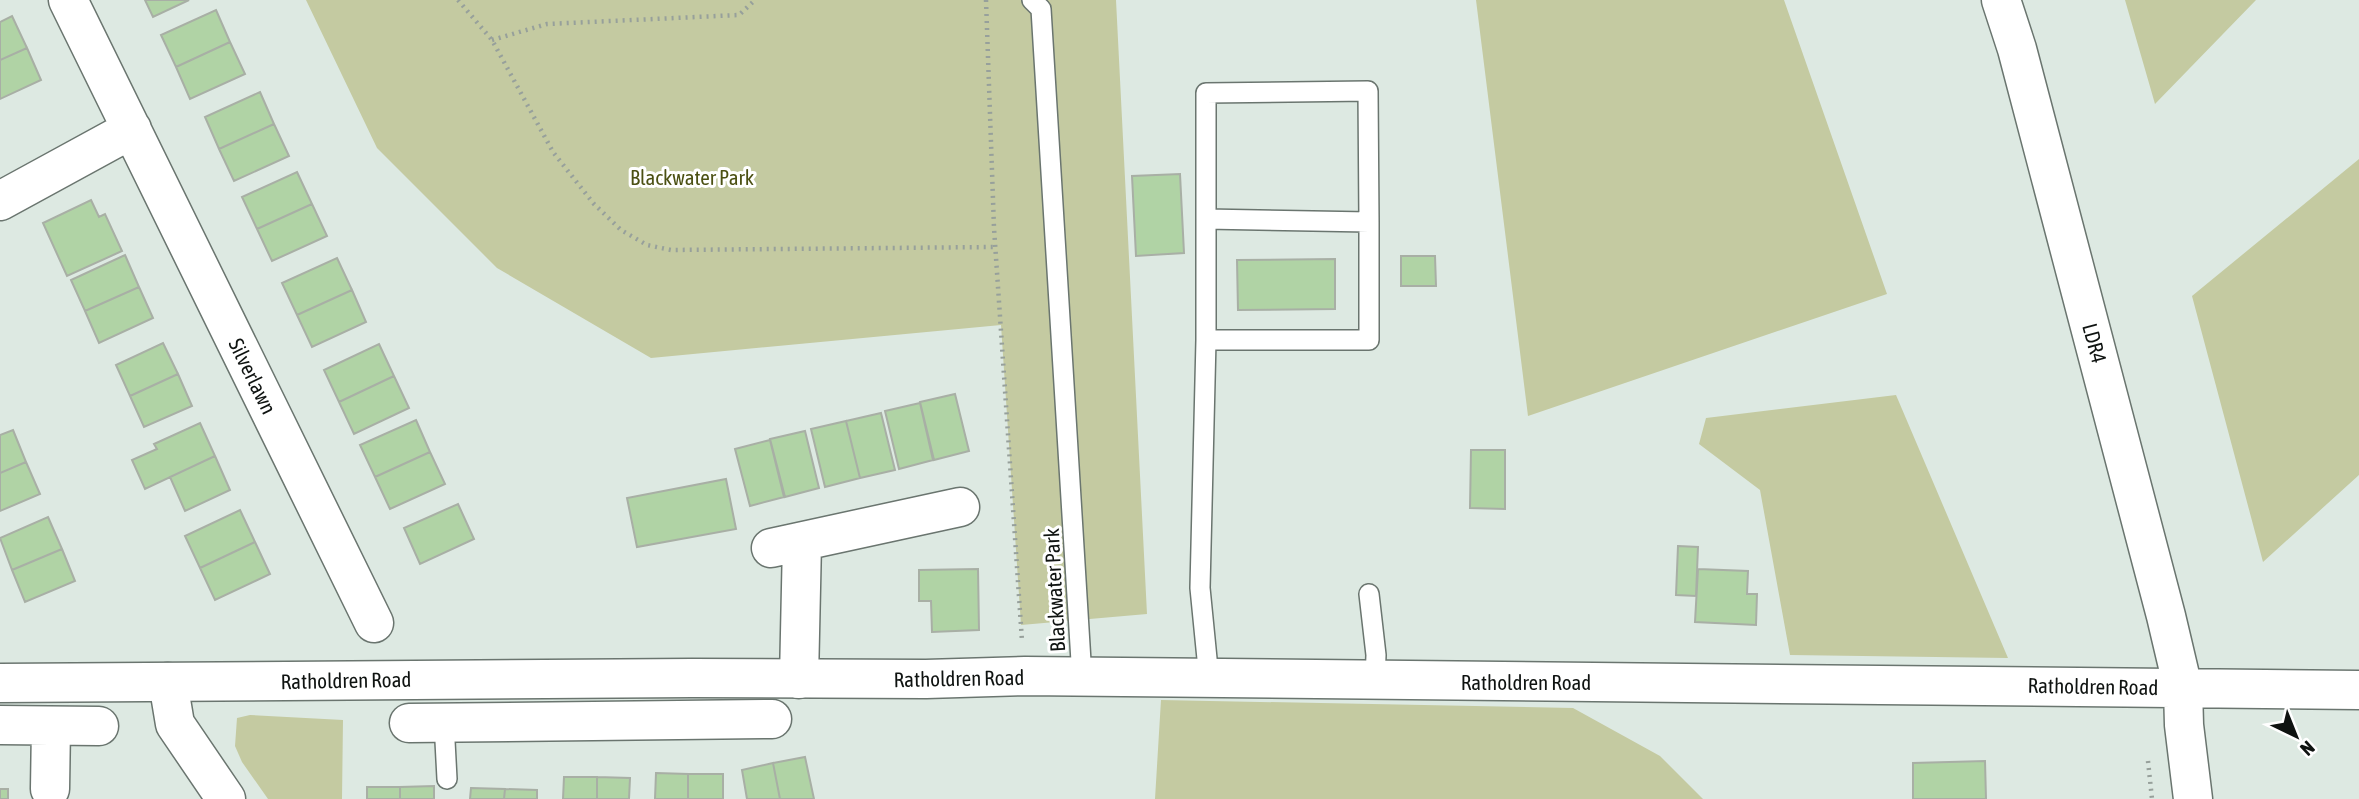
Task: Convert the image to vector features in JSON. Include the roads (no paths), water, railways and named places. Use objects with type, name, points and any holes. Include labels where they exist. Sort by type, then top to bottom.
[{"type":"street","name":"Silverlawn","points":[[68,0],[374,623]]},
{"type":"street","name":"LDR4","points":[[2001,0],[2028,90],[2166,615],[2183,688],[2184,725],[2193,799]]},
{"type":"street","points":[[0,201],[132,129]]},
{"type":"street","points":[[799,679],[786,545],[960,507]]},
{"type":"street","name":"Ratholdren Road","points":[[0,683],[1025,677],[2359,690]]},
{"type":"street","points":[[692,678],[694,720]]},
{"type":"street","points":[[168,682],[175,724],[226,799]]},
{"type":"street","points":[[427,723],[772,719]]},
{"type":"street","points":[[0,725],[99,726]]},
{"type":"street","points":[[50,789],[51,726]]},
{"type":"lane","name":"Blackwater Park","points":[[1032,0],[1041,9],[1082,678]]},
{"type":"lane","points":[[1206,340],[1369,340],[1368,91],[1206,93],[1206,340],[1200,589],[1209,679]]},
{"type":"lane","points":[[1206,219],[1369,222]]},
{"type":"lane","points":[[1369,594],[1376,655],[1375,681]]},
{"type":"lane","points":[[427,723],[447,779]]}]
